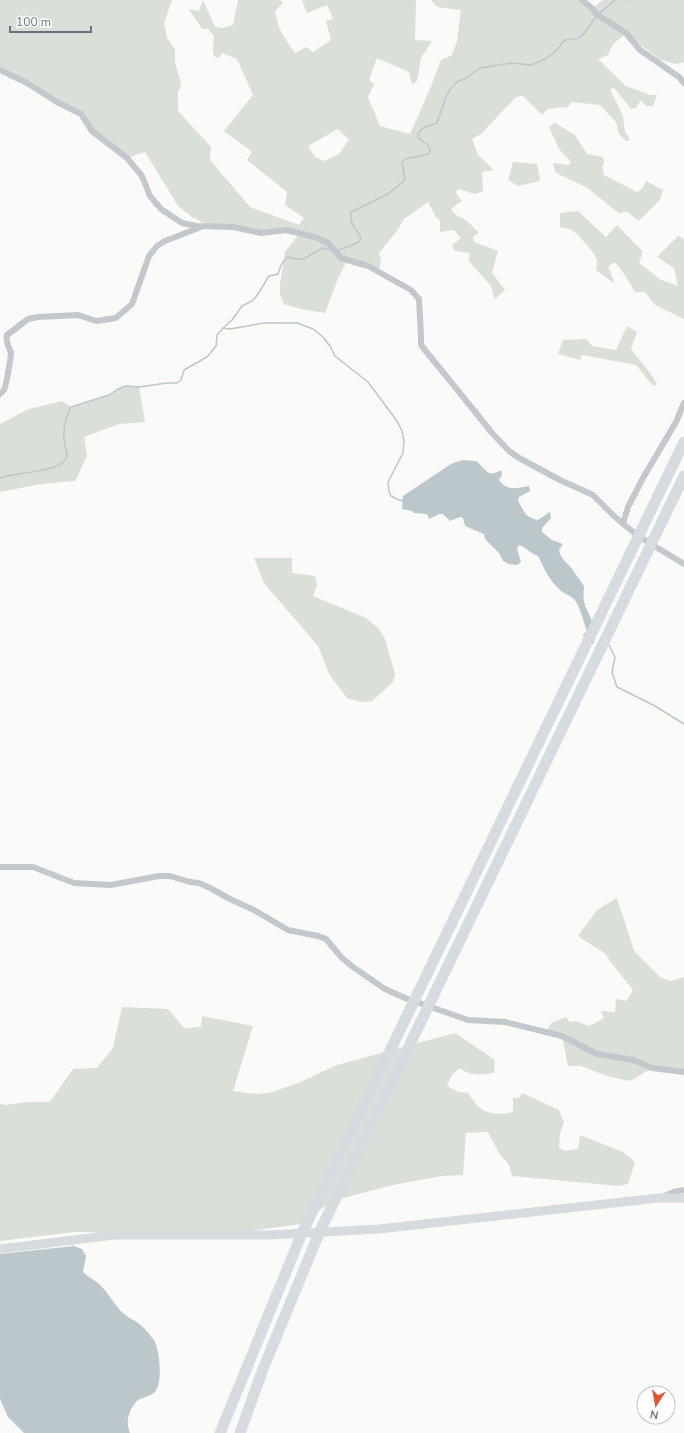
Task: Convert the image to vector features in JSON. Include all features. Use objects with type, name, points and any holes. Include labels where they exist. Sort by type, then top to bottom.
[{"type":"highway","points":[[220,1433],[302,1233],[684,442]]},
{"type":"highway","points":[[240,1433],[263,1369],[320,1232],[684,476]]},
{"type":"street","points":[[582,0],[593,9],[596,14],[626,33],[640,50],[679,77],[684,84]]},
{"type":"street","points":[[0,70],[27,83],[57,102],[81,114],[92,131],[127,158],[142,176],[150,196],[161,209],[182,223],[197,226],[233,227],[261,233],[286,230],[315,237],[328,243],[341,258],[368,266],[411,290],[420,298],[420,345],[493,434],[509,451],[560,480],[593,495],[623,524],[638,536],[684,564]]},
{"type":"street","points":[[0,394],[7,384],[8,366],[11,358],[6,338],[7,335],[28,319],[38,317],[78,315],[96,321],[116,318],[132,304],[149,256],[157,246],[165,241],[203,226]]},
{"type":"street","points":[[623,524],[628,507],[642,478],[676,422],[684,403]]},
{"type":"street","points":[[0,867],[34,867],[74,883],[111,885],[159,876],[170,876],[199,883],[254,910],[288,930],[326,939],[342,958],[384,989],[468,1020],[505,1022],[562,1036],[597,1054],[633,1060],[652,1068],[684,1072]]},
{"type":"street","points":[[659,1198],[684,1190]]},
{"type":"street","points":[[0,1249],[114,1235],[269,1235],[379,1229],[659,1198],[684,1198]]},
{"type":"shaded area","points":[[0,0],[172,0],[164,23],[167,38],[175,50],[175,63],[180,79],[181,86],[178,92],[178,111],[211,147],[210,160],[250,207],[299,225],[304,218],[285,205],[287,192],[247,160],[252,152],[224,131],[253,95],[237,59],[222,53],[219,58],[214,56],[214,36],[208,29],[202,29],[189,9],[199,11],[203,0],[215,27],[223,28],[233,25],[238,0],[280,0],[283,3],[275,11],[278,23],[285,38],[295,53],[306,47],[313,52],[331,40],[326,21],[333,19],[327,5],[307,13],[302,0],[416,0],[415,40],[432,41],[421,58],[417,81],[412,85],[409,72],[377,58],[369,80],[374,84],[368,97],[380,126],[410,134],[441,60],[452,55],[457,41],[461,10],[437,7],[431,0],[582,0],[593,8],[603,0],[684,0],[684,62],[675,64],[659,59],[626,34],[613,44],[608,55],[598,59],[626,86],[650,95],[657,95],[653,106],[646,106],[641,100],[636,108],[631,109],[614,88],[610,89],[623,116],[625,132],[630,140],[626,141],[619,134],[616,122],[600,105],[572,102],[568,107],[548,109],[542,115],[523,96],[516,97],[481,134],[472,139],[478,155],[494,170],[482,172],[483,191],[475,194],[458,189],[456,193],[462,201],[451,209],[454,214],[467,221],[479,232],[473,237],[474,242],[498,251],[492,273],[505,290],[495,299],[491,286],[469,261],[469,253],[455,251],[452,245],[461,238],[454,230],[440,232],[440,221],[436,217],[428,202],[404,219],[399,228],[379,253],[381,260],[379,272],[347,260],[325,313],[301,309],[284,304],[280,294],[280,284],[285,252],[300,233],[261,233],[210,226],[192,217],[178,206],[145,152],[127,158],[92,131],[81,114],[0,70]],"holes":[[[338,129],[349,140],[339,154],[324,161],[315,157],[308,146]]]},
{"type":"shaded area","points":[[555,123],[575,135],[587,154],[603,157],[604,163],[602,167],[604,175],[637,192],[643,188],[646,181],[663,190],[660,200],[639,221],[626,211],[620,214],[586,187],[556,173],[553,163],[569,165],[571,162],[559,149],[549,127]]},
{"type":"shaded area","points":[[513,162],[537,164],[540,181],[518,186],[508,180]]},
{"type":"shaded area","points":[[578,211],[606,237],[617,225],[643,252],[639,263],[661,280],[678,286],[674,268],[657,257],[678,236],[684,239],[684,319],[655,305],[645,292],[635,292],[615,262],[608,267],[615,284],[596,270],[597,260],[593,252],[577,234],[570,229],[560,227],[560,213]]},
{"type":"shaded area","points":[[627,326],[637,332],[631,349],[657,384],[653,386],[636,365],[582,355],[580,360],[558,354],[563,340],[586,339],[592,346],[616,350]]},
{"type":"shaded area","points":[[126,386],[139,387],[145,422],[119,424],[84,437],[87,456],[75,481],[41,484],[0,492],[0,424],[29,409],[62,401],[71,407],[109,395]]},
{"type":"shaded area","points":[[463,460],[476,461],[490,473],[501,470],[502,475],[499,480],[502,484],[509,488],[529,486],[530,491],[519,497],[518,501],[527,516],[538,520],[550,512],[551,518],[542,528],[542,532],[552,540],[563,544],[559,550],[561,556],[584,586],[584,602],[593,623],[595,634],[593,644],[586,640],[583,635],[587,631],[580,610],[574,599],[556,586],[538,556],[519,545],[517,549],[521,562],[517,565],[509,564],[503,561],[499,553],[485,539],[484,534],[465,526],[463,518],[460,517],[450,521],[443,514],[439,514],[429,519],[427,514],[414,513],[412,511],[402,509],[403,496],[451,464]]},
{"type":"shaded area","points":[[254,558],[292,558],[292,573],[315,576],[317,585],[313,596],[366,618],[379,629],[385,639],[395,674],[393,682],[372,701],[361,702],[347,698],[329,674],[318,646],[264,583]]},
{"type":"shaded area","points":[[617,898],[634,951],[660,977],[671,981],[684,977],[684,1072],[652,1068],[630,1081],[607,1076],[581,1066],[568,1066],[562,1036],[546,1032],[551,1023],[566,1017],[570,1022],[576,1021],[589,1026],[604,1018],[601,1011],[615,1012],[616,999],[626,1001],[633,990],[606,954],[578,936],[597,910]]},
{"type":"shaded area","points":[[122,1007],[168,1009],[184,1028],[201,1027],[202,1016],[253,1026],[233,1091],[255,1094],[269,1093],[298,1083],[337,1065],[455,1033],[495,1060],[494,1073],[476,1074],[463,1071],[459,1068],[452,1075],[447,1086],[459,1092],[468,1093],[480,1108],[491,1113],[510,1113],[513,1111],[513,1098],[519,1098],[522,1093],[559,1110],[564,1122],[560,1133],[559,1148],[565,1151],[578,1149],[580,1135],[623,1152],[635,1162],[628,1184],[619,1186],[512,1176],[509,1165],[499,1153],[488,1132],[466,1133],[463,1175],[442,1176],[393,1185],[332,1201],[301,1224],[230,1234],[74,1232],[0,1241],[0,1104],[6,1105],[27,1102],[50,1102],[73,1069],[97,1068],[113,1048]]},
{"type":"shaded area","points":[[74,1246],[82,1249],[86,1256],[83,1272],[100,1285],[108,1293],[117,1307],[126,1316],[138,1323],[155,1343],[160,1366],[159,1381],[155,1392],[138,1400],[132,1407],[128,1420],[130,1433],[24,1433],[8,1417],[0,1399],[0,1254]]},
{"type":"waterway","points":[[600,13],[615,0]]},
{"type":"waterway","points":[[337,251],[359,242],[361,237],[352,222],[351,212],[388,194],[405,180],[402,163],[405,159],[429,154],[430,149],[428,145],[418,138],[418,133],[423,128],[437,123],[446,97],[451,88],[458,81],[465,79],[480,68],[512,63],[531,65],[545,59],[554,53],[565,40],[575,39],[581,36],[597,16]]},
{"type":"waterway","points":[[0,478],[49,469],[64,461],[67,455],[64,441],[64,427],[71,407],[109,395],[126,386],[139,387],[177,383],[181,380],[184,370],[207,357],[216,346],[217,335],[232,320],[242,306],[252,301],[256,297],[269,276],[278,274],[284,260],[288,257],[303,259],[323,248],[330,250]]},
{"type":"waterway","points":[[223,328],[230,329],[264,323],[297,323],[313,329],[323,337],[335,356],[368,382],[397,421],[402,431],[404,441],[403,453],[388,482],[391,496],[404,501]]},
{"type":"waterway","points":[[609,645],[615,657],[612,672],[617,687],[655,706],[684,724]]}]
